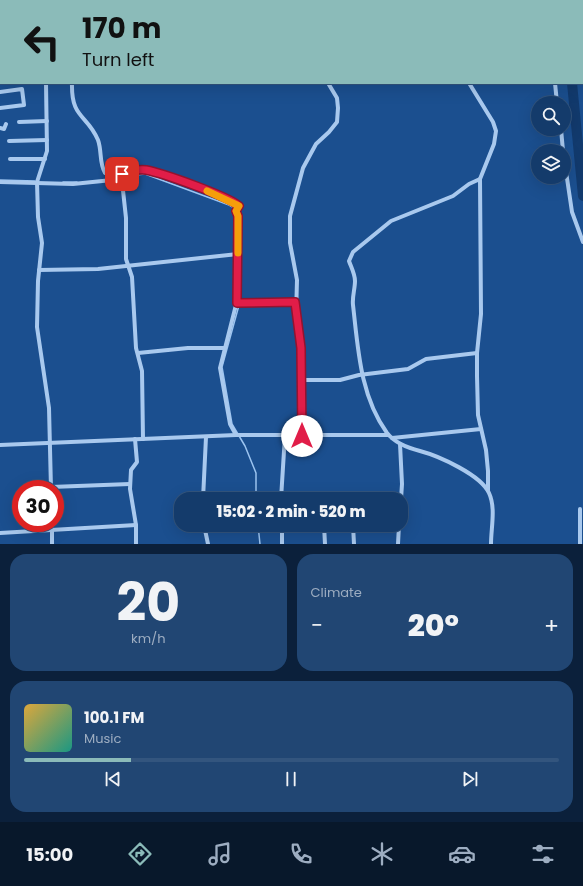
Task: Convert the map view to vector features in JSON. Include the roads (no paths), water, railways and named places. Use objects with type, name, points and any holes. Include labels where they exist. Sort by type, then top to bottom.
[{"type":"street","points":[[46,84],[47,151],[38,181],[38,217],[42,243],[39,270],[37,326],[48,392],[51,480]]},
{"type":"street","points":[[72,84],[73,103],[75,109],[98,141],[103,170],[105,173],[122,176]]},
{"type":"street","points":[[302,436],[301,348],[295,302],[297,280],[290,243],[290,216],[303,168],[316,144],[337,122],[337,98],[329,84]]},
{"type":"street","points":[[470,84],[493,122],[496,131],[494,144],[480,179],[481,314],[477,353],[478,415],[486,450],[488,490],[492,505],[491,544]]},
{"type":"street","points":[[555,84],[557,96]]},
{"type":"street","points":[[0,92],[22,88],[24,105],[0,108]]},
{"type":"street","points":[[19,122],[47,122]]},
{"type":"street","points":[[0,128],[4,129],[6,124]]},
{"type":"street","points":[[9,141],[47,140]]},
{"type":"street","points":[[10,159],[45,159]]},
{"type":"street","points":[[0,182],[38,181],[88,184],[144,170],[155,172],[238,204],[239,303],[220,362],[220,373],[230,424],[238,435]]},
{"type":"street","points":[[122,176],[126,218],[126,259],[132,277],[138,353],[142,371],[143,439]]},
{"type":"street","points":[[480,179],[469,184],[453,196],[399,216],[391,221],[351,255],[349,261],[355,282],[352,298],[355,334],[363,374],[368,396],[388,435],[410,449],[430,454],[463,470],[477,479],[488,490]]},
{"type":"street","points":[[568,184],[572,212],[583,242]]},
{"type":"street","points":[[39,270],[98,269],[238,254]]},
{"type":"street","points":[[239,303],[295,302]]},
{"type":"street","points":[[138,353],[188,348],[224,348]]},
{"type":"street","points":[[302,380],[340,380],[363,374],[401,370],[413,367],[426,359],[477,353]]},
{"type":"street","points":[[392,438],[481,428]]},
{"type":"street","points":[[0,445],[238,435],[388,435]]},
{"type":"street","points":[[281,492],[285,435]]},
{"type":"street","points":[[203,492],[206,437]]},
{"type":"street","points":[[136,439],[137,462],[130,470],[130,484],[136,525],[136,544]]},
{"type":"street","points":[[400,444],[401,492]]},
{"type":"street","points":[[64,487],[130,484]]},
{"type":"street","points":[[580,509],[580,544]]},
{"type":"street","points":[[64,530],[136,525]]},
{"type":"street","points":[[0,533],[26,532]]},
{"type":"street","points":[[52,532],[52,544]]},
{"type":"street","points":[[205,532],[208,544]]},
{"type":"street","points":[[282,532],[282,544]]},
{"type":"street","points":[[324,532],[325,544]]},
{"type":"street","points":[[353,532],[354,544]]},
{"type":"street","points":[[398,544],[399,532]]},
{"type":"waterway","points":[[572,84],[583,196]]},
{"type":"waterway","points":[[110,178],[145,174],[229,205],[240,211],[241,298],[222,367],[232,424],[245,446],[256,473],[256,492]]},
{"type":"waterway","points":[[0,180],[35,181]]},
{"type":"waterway","points":[[63,182],[77,182]]},
{"type":"waterway","points":[[259,532],[260,544]]}]
